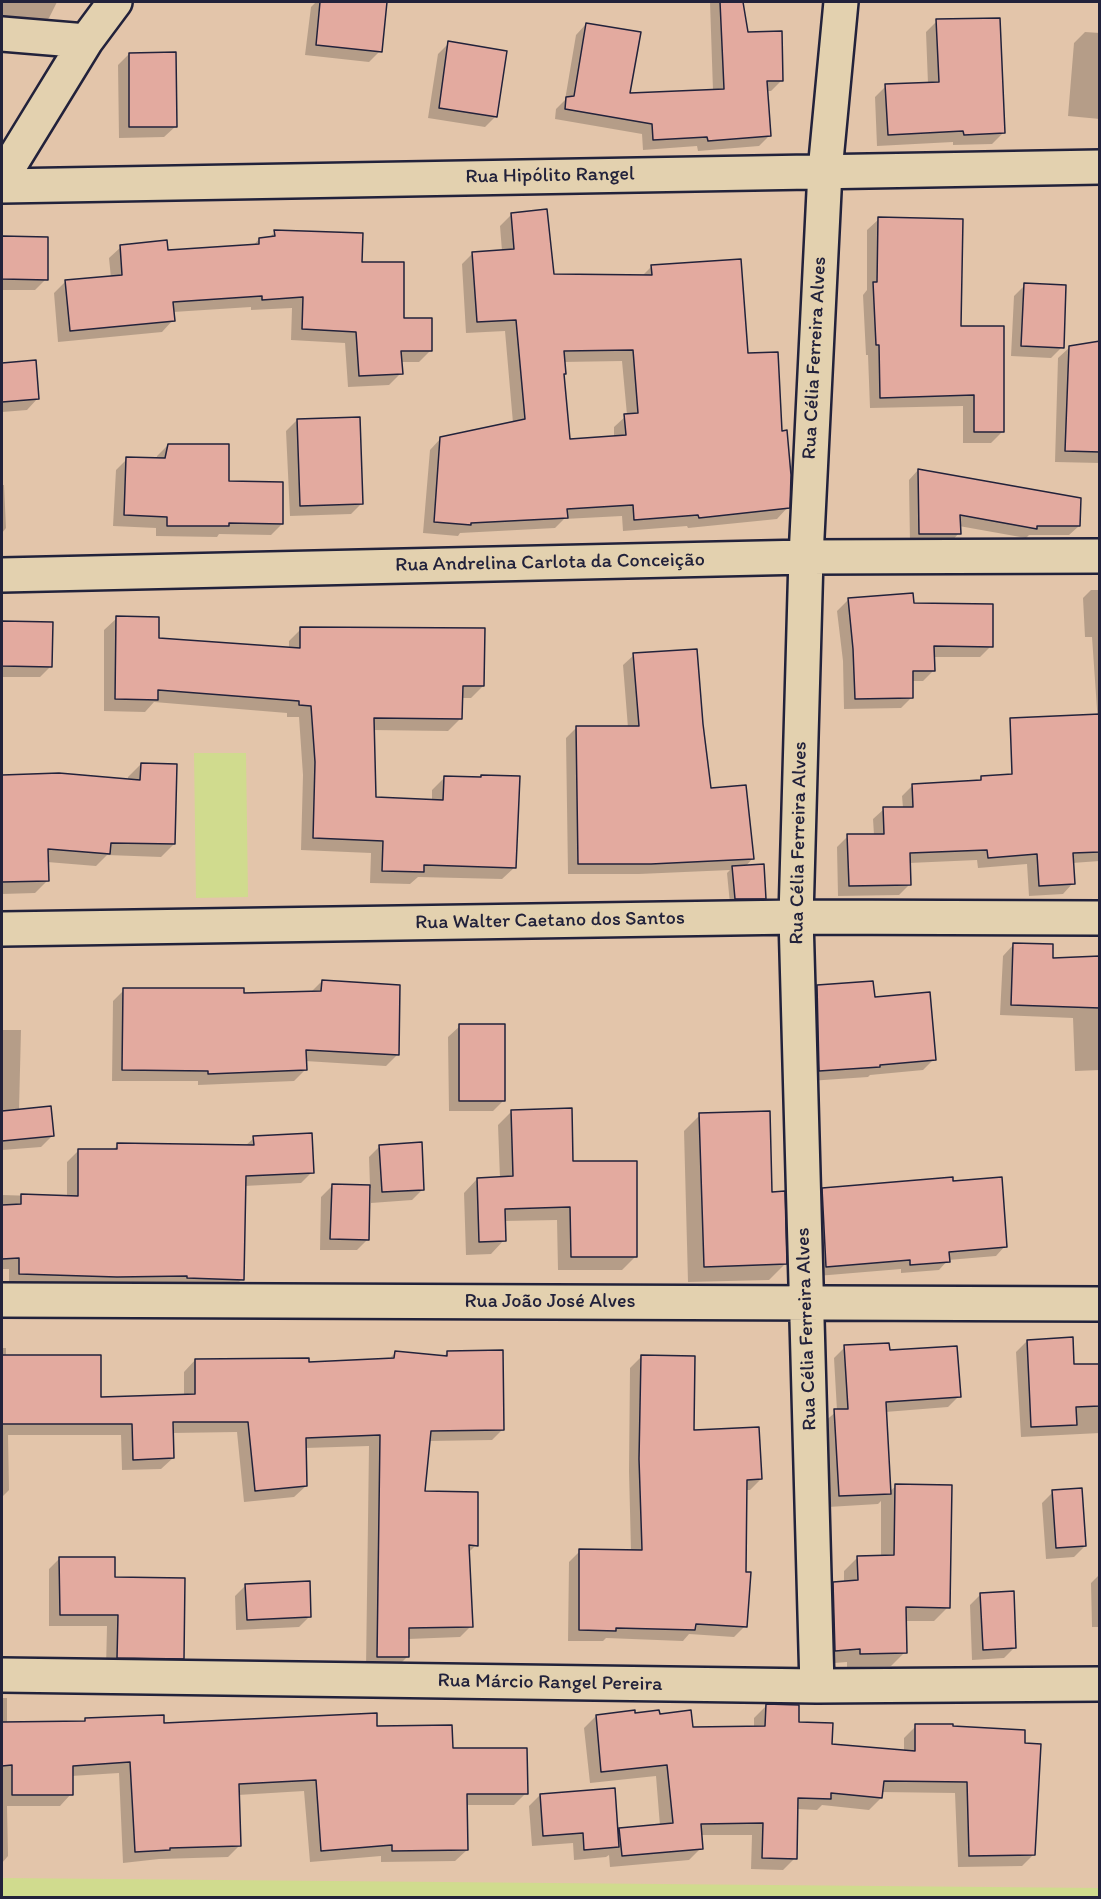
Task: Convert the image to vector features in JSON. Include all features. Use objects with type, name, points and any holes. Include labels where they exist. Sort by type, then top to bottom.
[{"type":"street","points":[[2,178],[86,40],[114,2]]},
{"type":"street","name":"Rua Célia Ferreira Alves","points":[[817,1686],[796,917],[806,557],[825,171],[842,2]]},
{"type":"street","points":[[2,34],[86,40]]},
{"type":"street","name":"Rua Hipólito Rangel","points":[[2,186],[1100,167]]},
{"type":"street","name":"Rua Andrelina Carlota da Conceição","points":[[2,575],[806,557],[1100,556]]},
{"type":"street","name":"Rua Walter Caetano dos Santos","points":[[2,929],[796,917],[1100,918]]},
{"type":"street","name":"Rua João José Alves","points":[[2,1299],[1100,1304]]},
{"type":"street","name":"Rua Márcio Rangel Pereira","points":[[2,1675],[817,1686],[1100,1684]]},
{"type":"green space","points":[[194,753],[246,753],[248,897],[196,898]]},
{"type":"green space","points":[[2,1878],[1099,1888],[1100,1897],[2,1898]]},
{"type":"building","points":[[320,2],[387,2],[382,52],[316,45]]},
{"type":"building","points":[[720,2],[743,2],[748,32],[782,31],[783,81],[767,81],[771,136],[708,141],[707,137],[653,140],[652,124],[565,109],[566,97],[574,96],[586,23],[641,32],[630,93],[724,89]]},
{"type":"building","points":[[1000,18],[1005,133],[964,135],[963,131],[888,135],[885,84],[939,82],[936,19]]},
{"type":"building","points":[[448,41],[507,51],[497,117],[439,108]]},
{"type":"building","points":[[176,52],[177,127],[129,127],[129,53]]},
{"type":"building","points":[[547,209],[554,274],[652,275],[651,265],[741,259],[748,353],[778,352],[782,431],[787,430],[791,475],[790,508],[699,518],[698,515],[634,520],[633,505],[567,509],[568,518],[471,523],[471,525],[434,522],[440,437],[525,419],[516,320],[477,322],[472,252],[514,249],[511,213]],"holes":[[[633,350],[638,413],[624,414],[626,435],[570,439],[564,351]]]},
{"type":"building","points":[[878,217],[963,219],[961,326],[1004,326],[1004,432],[974,432],[974,395],[880,398],[879,345],[876,345],[873,282],[877,282]]},
{"type":"building","points":[[274,230],[363,233],[362,262],[404,262],[404,318],[432,318],[432,351],[401,351],[403,374],[359,376],[356,332],[302,329],[303,297],[262,300],[262,296],[173,302],[175,321],[70,331],[65,280],[122,275],[120,245],[167,240],[168,250],[259,244],[259,238],[275,236]]},
{"type":"building","points":[[2,236],[48,237],[48,280],[2,279]]},
{"type":"building","points":[[1024,283],[1066,285],[1064,348],[1021,346]]},
{"type":"building","points":[[1100,341],[1100,452],[1065,451],[1069,346]]},
{"type":"building","points":[[36,360],[39,399],[2,402],[2,363]]},
{"type":"building","points":[[360,417],[363,504],[300,506],[297,419]]},
{"type":"building","points":[[168,444],[229,444],[229,481],[283,482],[283,524],[229,523],[229,526],[167,526],[167,517],[124,515],[126,457],[165,458]]},
{"type":"building","points":[[918,469],[1081,498],[1080,526],[1037,526],[1037,529],[960,515],[961,534],[919,534]]},
{"type":"building","points":[[913,593],[914,603],[993,604],[993,647],[934,646],[935,671],[913,671],[913,698],[855,699],[848,598]]},
{"type":"building","points":[[116,616],[159,617],[159,638],[300,648],[300,627],[485,628],[484,686],[463,686],[462,719],[374,718],[376,797],[443,800],[444,776],[520,776],[516,868],[424,865],[424,872],[382,871],[383,841],[313,838],[315,762],[311,706],[299,705],[299,701],[158,690],[158,700],[115,699]]},
{"type":"building","points":[[2,621],[53,622],[52,667],[2,666]]},
{"type":"building","points":[[697,649],[711,788],[746,785],[754,859],[651,864],[578,864],[576,726],[639,726],[633,653]]},
{"type":"building","points":[[1100,714],[1100,852],[1073,853],[1075,884],[1039,886],[1037,854],[988,858],[987,850],[910,853],[911,885],[849,886],[847,834],[884,834],[883,807],[913,807],[912,784],[981,780],[981,776],[1012,774],[1010,718]]},
{"type":"building","points":[[141,763],[177,764],[175,844],[111,843],[110,854],[48,849],[49,881],[2,882],[2,775],[59,773],[140,780]]},
{"type":"building","points":[[764,864],[766,899],[735,899],[732,866]]},
{"type":"building","points":[[1013,943],[1053,944],[1053,958],[1100,956],[1100,1008],[1011,1005]]},
{"type":"building","points":[[322,980],[400,985],[399,1055],[306,1050],[307,1070],[208,1074],[208,1071],[122,1070],[123,988],[244,988],[244,993],[321,991]]},
{"type":"building","points":[[873,981],[875,997],[930,992],[936,1060],[819,1071],[817,985]]},
{"type":"building","points":[[459,1024],[505,1024],[505,1101],[459,1101]]},
{"type":"building","points":[[51,1106],[54,1136],[2,1141],[2,1111]]},
{"type":"building","points":[[572,1108],[573,1161],[637,1161],[637,1257],[571,1257],[570,1207],[505,1209],[506,1241],[479,1242],[477,1178],[513,1176],[511,1110]]},
{"type":"building","points":[[770,1111],[772,1192],[785,1191],[787,1264],[704,1267],[699,1113]]},
{"type":"building","points":[[312,1133],[314,1173],[246,1176],[244,1280],[187,1278],[187,1276],[117,1277],[19,1274],[19,1258],[2,1259],[2,1205],[21,1204],[21,1194],[78,1196],[78,1149],[117,1149],[117,1143],[254,1145],[253,1136]]},
{"type":"building","points":[[422,1142],[424,1190],[382,1192],[379,1145]]},
{"type":"building","points":[[953,1177],[953,1181],[1002,1177],[1007,1247],[949,1252],[950,1262],[910,1265],[910,1260],[826,1267],[822,1188]]},
{"type":"building","points":[[332,1184],[370,1185],[369,1240],[330,1239]]},
{"type":"building","points":[[1073,1337],[1074,1364],[1100,1364],[1100,1406],[1076,1407],[1077,1425],[1031,1427],[1027,1340]]},
{"type":"building","points":[[889,1343],[890,1350],[957,1346],[961,1397],[886,1402],[891,1494],[839,1496],[834,1409],[848,1409],[844,1345]]},
{"type":"building","points":[[503,1350],[504,1430],[431,1431],[425,1491],[478,1492],[478,1546],[469,1545],[473,1627],[409,1628],[409,1657],[377,1657],[380,1435],[306,1438],[307,1486],[255,1491],[248,1422],[173,1422],[174,1458],[133,1460],[132,1424],[2,1424],[2,1355],[101,1355],[101,1397],[195,1394],[195,1359],[309,1358],[309,1362],[394,1358],[395,1351],[447,1356],[447,1351]]},
{"type":"building","points":[[641,1355],[695,1356],[694,1430],[759,1427],[762,1479],[747,1480],[746,1572],[751,1572],[747,1627],[696,1624],[695,1630],[616,1628],[616,1631],[579,1630],[579,1549],[642,1550],[639,1459]]},
{"type":"building","points":[[895,1484],[952,1485],[950,1608],[906,1607],[907,1653],[860,1654],[860,1649],[835,1651],[833,1582],[858,1580],[857,1556],[894,1555]]},
{"type":"building","points":[[1082,1488],[1086,1546],[1056,1548],[1052,1490]]},
{"type":"building","points":[[59,1557],[115,1557],[115,1577],[185,1578],[184,1659],[117,1658],[118,1615],[60,1615]]},
{"type":"building","points":[[310,1581],[311,1617],[247,1620],[245,1584]]},
{"type":"building","points":[[1014,1591],[1016,1648],[983,1650],[980,1593]]},
{"type":"building","points":[[766,1704],[799,1705],[799,1722],[833,1723],[832,1744],[915,1751],[915,1724],[953,1724],[953,1726],[1025,1730],[1025,1743],[1041,1744],[1035,1855],[969,1856],[967,1782],[884,1781],[882,1798],[831,1793],[831,1799],[798,1798],[797,1859],[762,1858],[763,1823],[701,1824],[703,1849],[622,1856],[619,1828],[673,1823],[667,1765],[601,1772],[596,1715],[635,1710],[635,1713],[659,1710],[660,1714],[691,1710],[693,1727],[765,1726]]},
{"type":"building","points":[[377,1713],[377,1726],[452,1725],[453,1748],[527,1748],[528,1794],[467,1794],[468,1850],[392,1851],[392,1845],[321,1851],[316,1780],[239,1784],[241,1846],[170,1848],[170,1850],[135,1852],[130,1762],[73,1766],[73,1795],[12,1795],[12,1765],[2,1766],[2,1722],[85,1721],[85,1718],[164,1715],[164,1723]]},
{"type":"building","points":[[615,1788],[619,1847],[584,1850],[583,1833],[543,1836],[540,1794]]}]
